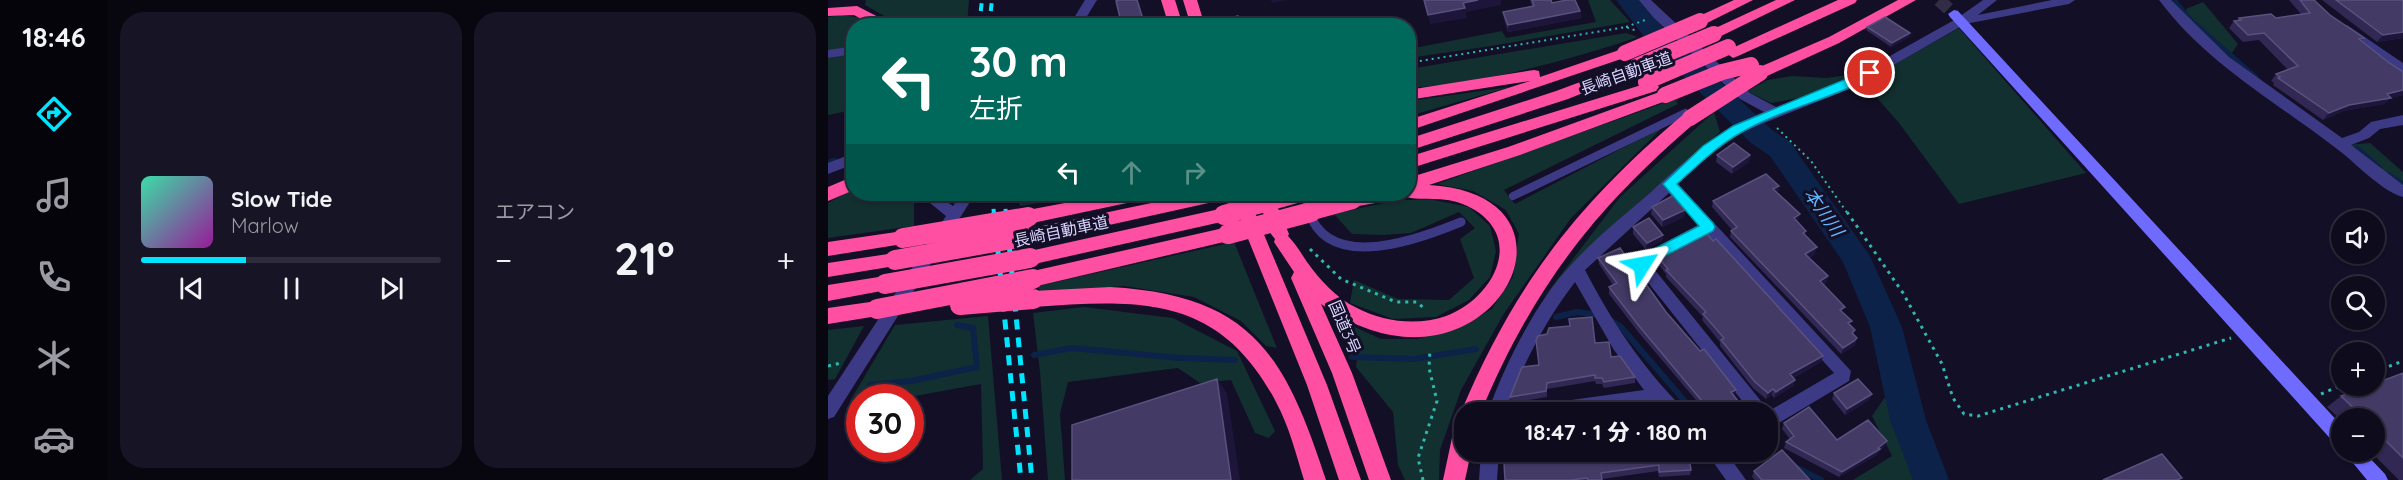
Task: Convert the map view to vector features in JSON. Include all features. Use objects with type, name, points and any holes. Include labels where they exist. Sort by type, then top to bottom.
[{"type":"highway","points":[[828,11],[848,0]]},
{"type":"highway","points":[[1168,0],[1174,18]]},
{"type":"highway","points":[[1416,123],[1509,94],[1654,41],[1746,0]]},
{"type":"highway","name":"長崎自動車道","points":[[1416,142],[1550,99],[1637,66],[1788,0]]},
{"type":"highway","points":[[1730,50],[1826,0]]},
{"type":"highway","name":"長崎自動車道","points":[[1416,160],[1654,88],[1730,50],[1850,0]]},
{"type":"highway","points":[[1416,182],[1514,151],[1654,88],[1722,72],[1755,69],[1821,46],[1910,0]]},
{"type":"highway","points":[[828,11],[856,10],[870,18]]},
{"type":"highway","points":[[1416,94],[1512,80],[1624,52]]},
{"type":"highway","points":[[1475,402],[1504,337],[1532,289],[1577,227],[1616,183],[1688,115],[1755,69]]},
{"type":"highway","points":[[828,195],[846,186]]},
{"type":"highway","points":[[1283,242],[1313,283],[1328,299],[1362,320],[1383,328],[1404,331],[1426,330],[1447,324],[1484,303],[1496,288],[1505,273],[1509,258],[1507,237],[1498,219],[1487,208],[1471,199],[1436,192],[1416,191]]},
{"type":"highway","points":[[828,249],[1028,217],[1107,201]]},
{"type":"highway","name":"長崎自動車道","points":[[828,270],[1028,236],[1187,201]]},
{"type":"highway","points":[[1242,201],[1317,385],[1350,480]]},
{"type":"highway","name":"国道3号","points":[[1267,201],[1342,373],[1380,480]]},
{"type":"highway","name":"長崎自動車道","points":[[828,293],[1030,258],[1275,201]]},
{"type":"highway","points":[[828,317],[1033,289],[1353,201]]},
{"type":"highway","points":[[1033,289],[1152,297],[1194,308],[1231,327],[1246,340],[1272,375],[1296,422],[1315,480]]},
{"type":"highway","points":[[1454,480],[1458,462]]},
{"type":"street","points":[[1081,18],[1091,0]]},
{"type":"street","points":[[1645,0],[1658,15],[1745,96],[1770,114]]},
{"type":"street","points":[[1500,402],[1509,377],[1555,296],[1576,269],[1707,149],[1737,129],[1852,83],[1957,18],[1991,0]]},
{"type":"street","points":[[1957,18],[2069,0]]},
{"type":"street","points":[[2165,0],[2183,22],[2240,72],[2403,192]]},
{"type":"street","points":[[1957,18],[2331,427]]},
{"type":"street","points":[[2338,22],[2403,69]]},
{"type":"street","points":[[828,54],[846,51]]},
{"type":"street","points":[[2340,144],[2364,135],[2376,125],[2403,120]]},
{"type":"street","points":[[828,169],[846,161]]},
{"type":"street","points":[[1669,184],[1844,370],[1843,376],[1778,412]]},
{"type":"street","points":[[935,201],[953,214]]},
{"type":"street","points":[[828,411],[963,201]]},
{"type":"street","points":[[1708,227],[1643,261],[1642,265],[1752,402]]},
{"type":"street","points":[[1576,269],[1604,324],[1664,402]]},
{"type":"street","points":[[1614,402],[1658,396]]},
{"type":"street","points":[[1488,480],[1489,462]]},
{"type":"street","points":[[1724,462],[1737,480]]},
{"type":"street","points":[[2362,462],[2379,480]]},
{"type":"lane","points":[[1513,196],[1688,115]]},
{"type":"lane","points":[[1305,201],[1314,225],[1325,235],[1356,246],[1395,244],[1461,222]]},
{"type":"path","points":[[1626,27],[1658,15]]},
{"type":"path","points":[[1770,114],[1811,161],[1903,293],[1942,364],[1953,398],[1964,414],[1978,416],[2245,334]]},
{"type":"path","points":[[1308,247],[1341,279],[1396,302],[1417,302],[1426,310]]},
{"type":"path","points":[[1423,480],[1418,458],[1437,401],[1430,368],[1430,349]]},
{"type":"path","points":[[2385,368],[2403,361]]},
{"type":"green space","points":[[866,0],[969,0],[968,18],[888,18],[865,5]]},
{"type":"green space","points":[[1588,0],[1610,0],[1630,22],[1416,57],[1416,48],[1502,31],[1506,38],[1596,22]]},
{"type":"green space","points":[[2203,2],[2238,44],[2229,57],[2189,22],[2186,9]]},
{"type":"green space","points":[[842,15],[862,18],[846,18],[846,47],[828,51],[828,17]]},
{"type":"green space","points":[[1959,28],[2086,173],[1959,204],[1899,123],[1863,82]]},
{"type":"green space","points":[[1626,33],[1638,37],[1525,70],[1467,81],[1416,87],[1416,68]]},
{"type":"green space","points":[[846,54],[846,111],[828,115],[828,58]]},
{"type":"green space","points":[[1854,74],[1804,97],[1771,103],[1747,91],[1768,80],[1792,76],[1827,78]]},
{"type":"green space","points":[[1510,87],[1416,114],[1416,100]]},
{"type":"green space","points":[[1675,99],[1678,104],[1504,190],[1515,204],[1663,127],[1571,218],[1503,315],[1461,390],[1457,402],[1454,402],[1454,410],[1440,450],[1439,480],[1405,480],[1398,465],[1393,412],[1356,367],[1357,359],[1339,320],[1381,339],[1417,339],[1462,326],[1492,309],[1513,277],[1519,234],[1506,210],[1473,191],[1437,184]]},
{"type":"green space","points":[[1714,112],[1720,132],[1620,219],[1544,297],[1620,197]]},
{"type":"green space","points":[[2370,143],[2403,172],[2403,186],[2348,145]]},
{"type":"green space","points":[[846,193],[846,201],[914,201],[914,226],[828,238],[828,203]]},
{"type":"green space","points":[[1433,200],[1469,207],[1490,226],[1496,251],[1490,277],[1469,300],[1436,317],[1393,319],[1350,303],[1354,280],[1398,299],[1449,300],[1474,278],[1460,239],[1475,228],[1459,212],[1411,233],[1352,234],[1334,214],[1392,201]]},
{"type":"green space","points":[[1019,201],[1050,201],[1020,206]]},
{"type":"green space","points":[[1234,242],[1277,348],[1266,346],[1241,321],[1194,297],[1124,286],[1040,292],[1038,286]]},
{"type":"green space","points":[[1084,307],[1173,318],[1237,351],[1275,431],[1269,438],[1255,433],[1231,380],[1200,383],[1178,368],[1068,382],[1060,414],[1065,480],[1048,480],[1033,313]]},
{"type":"green space","points":[[988,316],[1002,480],[970,480],[983,469],[981,384],[924,394],[924,384],[860,384],[895,325]]},
{"type":"green space","points":[[864,326],[835,379],[828,380],[828,330]]},
{"type":"green space","points":[[1885,397],[1919,480],[1853,480],[1892,456],[1872,416]]},
{"type":"building","points":[[1137,0],[1143,18],[1120,18],[1116,1]]},
{"type":"building","points":[[1424,0],[1478,0],[1463,3],[1465,8],[1428,15]]},
{"type":"building","points":[[1532,0],[1551,0],[1552,3],[1575,0],[1580,11],[1508,25],[1503,12],[1534,6]]},
{"type":"building","points":[[2300,0],[2314,0],[2330,15],[2364,38],[2359,39],[2403,72],[2403,90],[2387,94],[2391,98],[2349,105],[2329,113],[2278,78],[2280,77],[2276,74],[2298,66],[2264,33],[2248,35],[2234,21],[2241,20],[2239,18],[2271,14],[2276,18],[2310,13]]},
{"type":"building","points":[[2336,0],[2403,0],[2403,32],[2383,35]]},
{"type":"building","points":[[1885,17],[1910,33],[1892,43],[1867,27]]},
{"type":"building","points":[[1734,143],[1750,155],[1733,167],[1717,155]]},
{"type":"building","points":[[1766,174],[1779,186],[1773,189],[1800,214],[1794,218],[1806,231],[1803,233],[1817,247],[1805,254],[1828,276],[1820,281],[1845,307],[1840,310],[1852,321],[1848,323],[1855,330],[1852,333],[1857,338],[1843,348],[1731,231],[1737,227],[1713,201]]},
{"type":"building","points":[[1674,195],[1685,210],[1663,220],[1652,207]]},
{"type":"building","points":[[1649,218],[1663,235],[1647,243],[1633,227]]},
{"type":"building","points":[[1707,234],[1713,241],[1716,239],[1823,356],[1790,374],[1795,380],[1776,392],[1773,389],[1768,393],[1755,382],[1721,340],[1724,338],[1703,314],[1706,312],[1666,270],[1668,269],[1657,256]]},
{"type":"building","points":[[1620,248],[1666,312],[1700,351],[1704,349],[1736,390],[1731,392],[1738,401],[1703,402],[1609,287],[1617,283],[1598,258]]},
{"type":"building","points":[[1592,317],[1595,343],[1609,342],[1611,357],[1620,356],[1635,377],[1604,382],[1602,378],[1595,378],[1595,375],[1547,383],[1546,391],[1510,397],[1522,367],[1539,365],[1536,340],[1538,336],[1547,334],[1549,328],[1570,326],[1569,319]]},
{"type":"building","points":[[2403,373],[2403,458],[2385,440],[2385,408],[2354,408],[2341,396],[2385,396],[2385,380]]},
{"type":"building","points":[[1217,379],[1231,480],[1072,480],[1072,425]]},
{"type":"building","points":[[1858,379],[1872,394],[1847,409],[1834,393]]},
{"type":"building","points":[[1809,407],[1837,440],[1868,420],[1887,441],[1878,448],[1880,449],[1842,472],[1786,442],[1794,436],[1784,423]]},
{"type":"building","points":[[1782,450],[1810,480],[1762,480],[1754,471],[1766,462],[1778,462],[1778,453]]},
{"type":"building","points":[[2162,454],[2182,478],[2177,480],[2103,480]]},
{"type":"building","points":[[1690,462],[1691,470],[1659,472],[1659,465],[1601,473],[1602,480],[1588,480],[1587,478],[1505,480],[1504,463]]},
{"type":"waterway","name":"本川川","points":[[1628,0],[1655,34],[1761,136],[1780,149],[1855,256],[1886,327],[1908,420],[1931,480]]},
{"type":"waterway","points":[[2174,0],[2191,20],[2256,77]]},
{"type":"waterway","points":[[2357,148],[2379,167]]},
{"type":"waterway","points":[[828,162],[835,160]]},
{"type":"waterway","points":[[2388,174],[2403,184]]},
{"type":"waterway","points":[[1556,317],[1577,312],[1599,315]]},
{"type":"waterway","points":[[1610,320],[1621,327],[1685,402]]},
{"type":"waterway","points":[[880,384],[911,381],[977,367],[973,328],[957,325]]},
{"type":"waterway","points":[[1034,355],[1072,348],[1180,358],[1235,360]]},
{"type":"waterway","points":[[1352,357],[1414,359],[1476,349]]},
{"type":"waterway","points":[[1793,466],[1821,480]]},
{"type":"tunnel","points":[[1939,0],[1954,14]]},
{"type":"railway","points":[[980,18],[982,0]]},
{"type":"railway","points":[[990,18],[992,0]]},
{"type":"railway","points":[[993,201],[994,214]]},
{"type":"railway","points":[[1005,201],[1006,214]]},
{"type":"railway","points":[[994,212],[1021,480]]},
{"type":"railway","points":[[1006,212],[1032,480]]},
{"type":"route","points":[[1642,265],[1643,261],[1708,227],[1669,184],[1707,149],[1737,129],[1774,112],[1852,83],[1870,73]]}]
